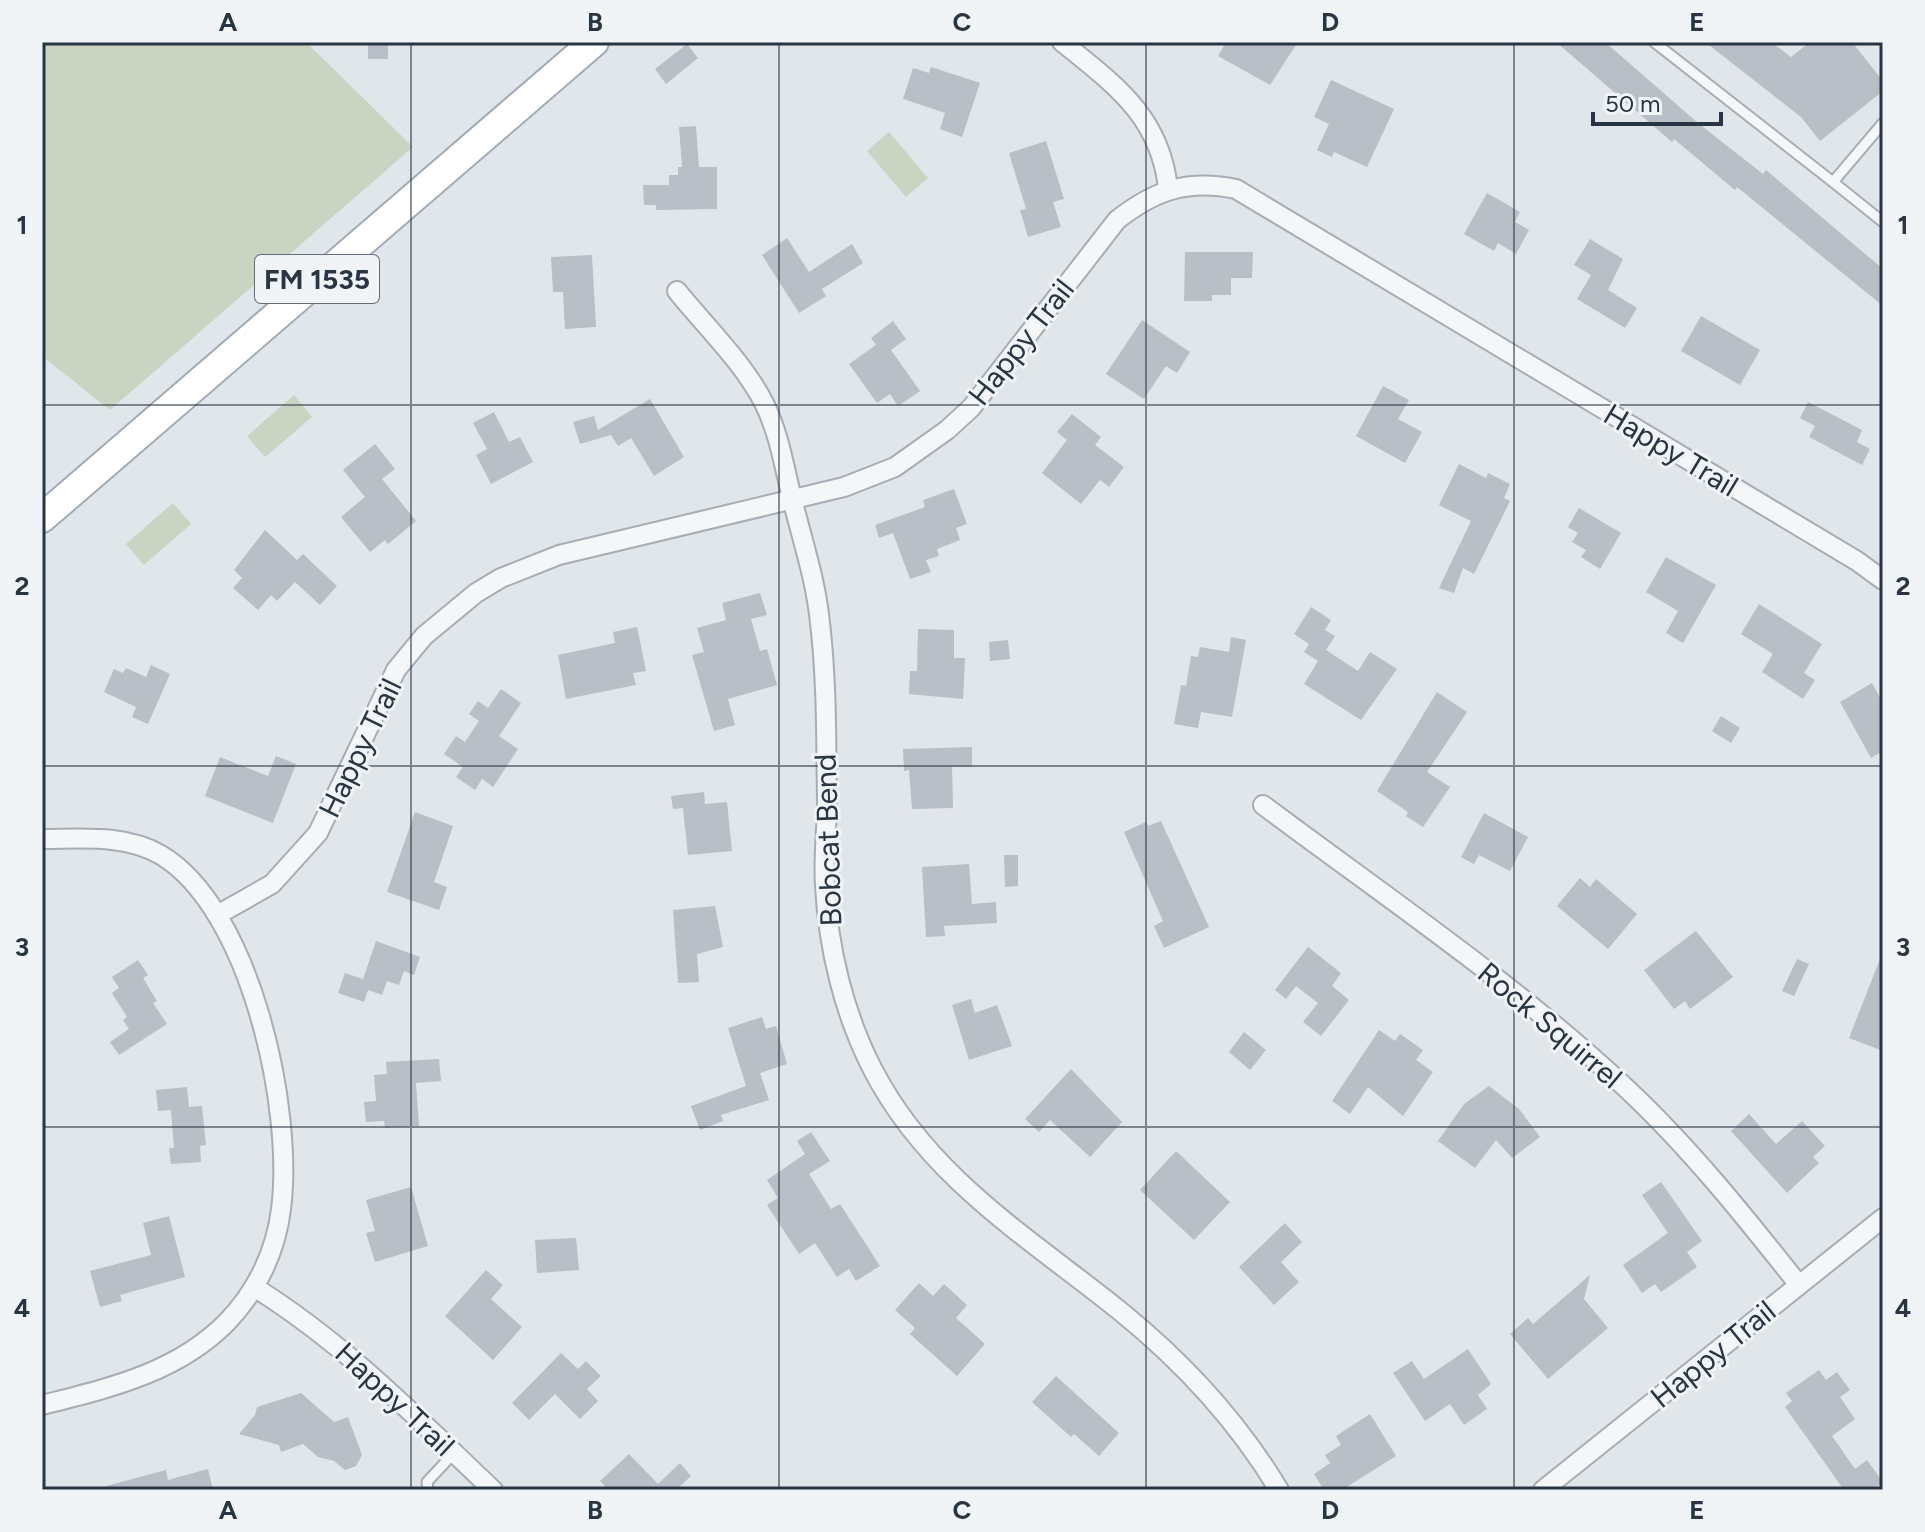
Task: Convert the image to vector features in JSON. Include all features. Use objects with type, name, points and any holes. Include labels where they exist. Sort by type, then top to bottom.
[{"type":"main road","name":"FM 1535","points":[[42,518],[594,42]]},
{"type":"street","points":[[1062,42],[1145,116],[1162,152],[1168,188]]},
{"type":"street","name":"Happy Trail","points":[[219,914],[272,884],[318,833],[396,670],[424,636],[476,593],[501,578],[559,555],[844,487],[895,467],[947,430],[971,408],[1117,220],[1143,199],[1168,188],[1191,184],[1236,189],[1832,546],[1883,580]]},
{"type":"street","name":"Bobcat Bend","points":[[677,291],[752,383],[764,403],[780,446],[820,620],[827,806],[825,886],[830,934],[854,1027],[874,1071],[927,1148],[962,1187],[997,1219],[1123,1313],[1183,1367],[1239,1428],[1279,1490]]},
{"type":"street","name":"Rock Squirrel","points":[[1263,805],[1521,998],[1628,1089],[1724,1191],[1799,1285]]},
{"type":"street","points":[[42,839],[105,838],[136,844],[161,855],[190,878],[219,914],[240,960],[264,1032],[279,1106],[283,1167],[281,1209],[272,1250],[254,1287],[229,1321],[178,1360],[130,1382],[42,1405]]},
{"type":"street","name":"Happy Trail","points":[[1543,1490],[1883,1218]]},
{"type":"street","name":"Happy Trail","points":[[254,1287],[302,1317],[349,1353],[493,1490]]},
{"type":"lane","points":[[1654,42],[1883,222]]},
{"type":"lane","points":[[1833,182],[1883,123]]},
{"type":"lane","points":[[428,1490],[427,1482],[454,1453]]},
{"type":"green space","points":[[42,42],[306,42],[413,147],[110,410],[42,356]]},
{"type":"green space","points":[[889,132],[928,178],[906,197],[867,151]]},
{"type":"green space","points":[[294,395],[312,417],[265,457],[247,436]]},
{"type":"green space","points":[[173,503],[191,524],[144,565],[126,544]]},
{"type":"building","points":[[368,42],[388,42],[388,59],[368,59]]},
{"type":"building","points":[[1226,42],[1298,42],[1270,85],[1218,56]]},
{"type":"building","points":[[1556,42],[1605,42],[1698,123],[1763,174],[1766,170],[1883,269],[1883,306],[1737,187],[1735,190],[1674,139],[1672,142]]},
{"type":"building","points":[[1705,42],[1771,42],[1791,57],[1810,42],[1852,42],[1883,81],[1883,91],[1820,141],[1801,117]]},
{"type":"building","points":[[687,44],[698,58],[666,84],[655,69]]},
{"type":"building","points":[[931,67],[980,83],[962,137],[940,129],[945,113],[903,99],[913,68],[929,73]]},
{"type":"building","points":[[1331,80],[1394,109],[1367,167],[1334,152],[1332,157],[1317,150],[1329,124],[1314,117]]},
{"type":"building","points":[[696,126],[699,167],[717,167],[717,209],[656,210],[656,205],[644,205],[643,185],[669,185],[669,175],[678,175],[678,167],[682,167],[679,127]]},
{"type":"building","points":[[1046,141],[1064,199],[1053,202],[1061,227],[1028,237],[1020,210],[1026,209],[1009,153]]},
{"type":"building","points":[[1487,193],[1520,212],[1515,222],[1529,230],[1516,254],[1498,243],[1494,251],[1464,234]]},
{"type":"building","points":[[787,238],[809,272],[852,244],[863,263],[822,289],[826,296],[799,313],[762,255]]},
{"type":"building","points":[[1590,239],[1623,259],[1608,290],[1637,308],[1625,328],[1577,299],[1591,275],[1574,265]]},
{"type":"building","points":[[1185,252],[1253,252],[1252,278],[1231,278],[1231,295],[1212,295],[1212,301],[1184,301]]},
{"type":"building","points":[[592,255],[596,327],[565,329],[563,292],[553,292],[551,257]]},
{"type":"building","points":[[1701,316],[1760,350],[1740,385],[1681,351]]},
{"type":"building","points":[[1142,320],[1190,352],[1177,373],[1166,366],[1144,399],[1106,374]]},
{"type":"building","points":[[893,321],[906,339],[891,350],[920,391],[898,406],[890,394],[877,403],[849,364],[876,345],[871,338]]},
{"type":"building","points":[[1383,386],[1409,400],[1398,419],[1422,432],[1405,463],[1356,436]]},
{"type":"building","points":[[650,399],[684,457],[654,476],[631,438],[618,446],[611,435],[580,444],[573,422],[594,416],[598,430]]},
{"type":"building","points":[[1808,402],[1862,430],[1857,442],[1870,449],[1862,465],[1809,437],[1815,426],[1800,418]]},
{"type":"building","points":[[494,412],[509,442],[520,437],[533,462],[491,484],[476,455],[487,449],[473,423]]},
{"type":"building","points":[[1072,414],[1101,437],[1095,445],[1124,467],[1109,487],[1100,480],[1081,504],[1042,473],[1067,440],[1057,432]]},
{"type":"building","points":[[375,444],[395,469],[382,479],[416,521],[388,544],[385,540],[370,552],[341,517],[365,497],[343,470]]},
{"type":"building","points":[[1459,464],[1486,478],[1488,473],[1510,484],[1504,498],[1510,501],[1474,574],[1463,568],[1454,593],[1439,588],[1471,521],[1439,505]]},
{"type":"building","points":[[954,489],[967,524],[956,528],[960,540],[937,549],[939,556],[926,560],[931,572],[910,579],[893,533],[879,538],[875,525],[925,507],[923,500]]},
{"type":"building","points":[[1579,508],[1621,533],[1600,569],[1581,557],[1586,550],[1572,542],[1578,533],[1568,527]]},
{"type":"building","points":[[265,530],[297,560],[303,554],[337,586],[320,605],[295,582],[277,601],[271,595],[258,610],[233,588],[242,578],[234,570]]},
{"type":"building","points":[[1666,557],[1716,585],[1683,643],[1666,633],[1678,611],[1646,592]]},
{"type":"building","points":[[760,593],[767,615],[751,619],[760,651],[767,649],[777,685],[728,699],[735,725],[714,731],[692,655],[704,652],[697,628],[726,620],[722,603]]},
{"type":"building","points":[[1759,604],[1822,644],[1804,673],[1815,680],[1803,699],[1762,672],[1773,654],[1741,634]]},
{"type":"building","points":[[1311,607],[1331,620],[1325,630],[1335,636],[1326,650],[1358,671],[1370,652],[1397,669],[1361,720],[1304,684],[1318,661],[1304,652],[1309,644],[1294,634]]},
{"type":"building","points":[[637,627],[646,671],[633,673],[636,685],[566,699],[558,655],[615,643],[613,632]]},
{"type":"building","points":[[918,629],[954,630],[954,658],[965,658],[963,699],[909,694],[910,671],[917,671]]},
{"type":"building","points":[[1231,637],[1246,640],[1232,717],[1201,712],[1198,728],[1174,724],[1181,685],[1186,686],[1191,656],[1198,657],[1200,647],[1229,652]]},
{"type":"building","points":[[1008,640],[1010,659],[990,661],[989,642]]},
{"type":"building","points":[[151,665],[170,674],[148,724],[132,717],[136,707],[104,692],[114,669],[123,673],[126,668],[146,677]]},
{"type":"building","points":[[1872,683],[1883,703],[1883,751],[1871,758],[1840,702]]},
{"type":"building","points":[[501,689],[521,703],[499,736],[518,749],[493,787],[482,779],[475,790],[456,777],[463,767],[444,754],[456,736],[465,742],[479,721],[469,714],[478,701],[488,708]]},
{"type":"building","points":[[1437,692],[1467,712],[1427,772],[1450,787],[1423,827],[1406,816],[1408,812],[1377,791]]},
{"type":"building","points":[[1721,716],[1740,728],[1731,743],[1712,731]]},
{"type":"building","points":[[972,747],[972,767],[952,767],[953,808],[912,809],[909,770],[904,771],[903,749]]},
{"type":"building","points":[[276,756],[296,764],[273,823],[205,796],[220,757],[268,776]]},
{"type":"building","points":[[704,792],[705,804],[727,802],[732,851],[688,855],[683,808],[673,809],[671,796]]},
{"type":"building","points":[[415,812],[453,826],[434,882],[447,887],[439,910],[387,892]]},
{"type":"building","points":[[1484,813],[1528,837],[1510,871],[1479,855],[1474,864],[1461,857]]},
{"type":"building","points":[[1161,821],[1209,927],[1164,948],[1154,926],[1163,921],[1124,832],[1146,822],[1148,826]]},
{"type":"building","points":[[1004,855],[1018,855],[1018,886],[1005,887]]},
{"type":"building","points":[[969,864],[972,904],[996,902],[997,923],[944,926],[945,936],[926,937],[922,867]]},
{"type":"building","points":[[1580,878],[1590,887],[1596,879],[1637,914],[1608,949],[1557,906]]},
{"type":"building","points":[[715,906],[723,947],[697,954],[699,982],[678,983],[673,910]]},
{"type":"building","points":[[1696,931],[1733,977],[1690,1009],[1685,1001],[1674,1009],[1644,970]]},
{"type":"building","points":[[376,941],[420,957],[414,975],[404,971],[399,985],[387,981],[382,995],[368,990],[364,1002],[338,993],[345,973],[363,979]]},
{"type":"building","points":[[1308,947],[1341,973],[1332,986],[1349,1000],[1321,1036],[1303,1022],[1318,1003],[1296,986],[1286,999],[1275,990]]},
{"type":"building","points":[[1883,954],[1883,1051],[1849,1038]]},
{"type":"building","points":[[1797,959],[1809,964],[1794,996],[1782,991]]},
{"type":"building","points":[[138,960],[148,975],[143,978],[157,1001],[153,1003],[167,1024],[119,1055],[110,1042],[129,1029],[123,1020],[127,1017],[112,993],[119,988],[112,977]]},
{"type":"building","points":[[971,999],[975,1013],[997,1005],[1012,1046],[969,1060],[952,1005]]},
{"type":"building","points":[[762,1017],[766,1029],[776,1026],[787,1064],[760,1073],[769,1100],[721,1115],[723,1121],[700,1130],[691,1106],[746,1086],[728,1028]]},
{"type":"building","points":[[1379,1030],[1395,1041],[1400,1034],[1423,1050],[1416,1060],[1433,1072],[1403,1116],[1368,1087],[1350,1114],[1332,1101]]},
{"type":"building","points":[[1244,1032],[1266,1050],[1250,1070],[1229,1052]]},
{"type":"building","points":[[439,1059],[441,1081],[416,1083],[419,1126],[385,1128],[384,1121],[366,1122],[364,1102],[376,1101],[374,1075],[387,1074],[386,1062]]},
{"type":"building","points":[[1071,1069],[1122,1122],[1090,1157],[1050,1120],[1039,1132],[1025,1119]]},
{"type":"building","points":[[1489,1086],[1519,1109],[1540,1137],[1512,1158],[1496,1140],[1475,1168],[1438,1141],[1464,1104]]},
{"type":"building","points":[[187,1087],[189,1107],[202,1106],[206,1145],[200,1146],[201,1162],[171,1164],[169,1148],[174,1148],[171,1110],[158,1111],[156,1090]]},
{"type":"building","points":[[1749,1114],[1776,1144],[1802,1121],[1825,1146],[1813,1157],[1819,1163],[1787,1193],[1731,1131]]},
{"type":"building","points":[[811,1132],[830,1161],[809,1174],[831,1209],[840,1204],[880,1266],[856,1281],[849,1269],[837,1277],[815,1243],[799,1254],[767,1205],[778,1198],[767,1180],[805,1154],[797,1141]]},
{"type":"building","points":[[1176,1151],[1230,1202],[1194,1240],[1140,1190]]},
{"type":"building","points":[[1661,1182],[1702,1241],[1687,1252],[1697,1267],[1661,1292],[1655,1284],[1642,1293],[1623,1265],[1668,1233],[1642,1195]]},
{"type":"building","points":[[411,1187],[428,1246],[375,1262],[366,1233],[375,1231],[366,1200]]},
{"type":"building","points":[[169,1216],[185,1277],[120,1295],[122,1301],[100,1307],[90,1271],[151,1255],[143,1223]]},
{"type":"building","points":[[1285,1223],[1302,1242],[1281,1262],[1299,1282],[1274,1305],[1239,1267]]},
{"type":"building","points":[[576,1238],[579,1270],[537,1273],[535,1240]]},
{"type":"building","points":[[486,1270],[503,1285],[491,1299],[522,1327],[493,1360],[445,1316]]},
{"type":"building","points":[[1590,1275],[1584,1299],[1608,1328],[1548,1379],[1510,1334],[1528,1318],[1533,1324]]},
{"type":"building","points":[[919,1283],[933,1296],[944,1284],[967,1305],[956,1318],[985,1344],[957,1376],[910,1334],[915,1328],[895,1310]]},
{"type":"building","points":[[1468,1349],[1491,1384],[1478,1395],[1487,1409],[1464,1425],[1450,1404],[1425,1421],[1393,1373],[1412,1361],[1424,1379]]},
{"type":"building","points":[[561,1353],[578,1369],[586,1361],[601,1376],[587,1389],[598,1401],[580,1419],[555,1394],[529,1420],[512,1403]]},
{"type":"building","points":[[1819,1370],[1826,1380],[1837,1372],[1850,1390],[1840,1397],[1855,1419],[1832,1436],[1855,1469],[1867,1460],[1883,1482],[1872,1490],[1844,1490],[1785,1407],[1792,1401],[1786,1393]]},
{"type":"building","points":[[1056,1376],[1119,1433],[1099,1456],[1074,1434],[1071,1437],[1032,1402]]},
{"type":"building","points":[[301,1393],[334,1422],[348,1417],[362,1455],[356,1466],[345,1470],[334,1461],[318,1457],[303,1444],[281,1452],[279,1445],[239,1434],[255,1415],[257,1407]]},
{"type":"building","points":[[1370,1414],[1396,1456],[1342,1490],[1324,1490],[1314,1474],[1330,1463],[1325,1455],[1341,1445],[1336,1436]]},
{"type":"building","points":[[629,1454],[658,1484],[680,1463],[691,1476],[676,1490],[609,1490],[600,1481]]},
{"type":"building","points":[[208,1469],[213,1490],[107,1490],[106,1486],[166,1470],[168,1480]]}]
